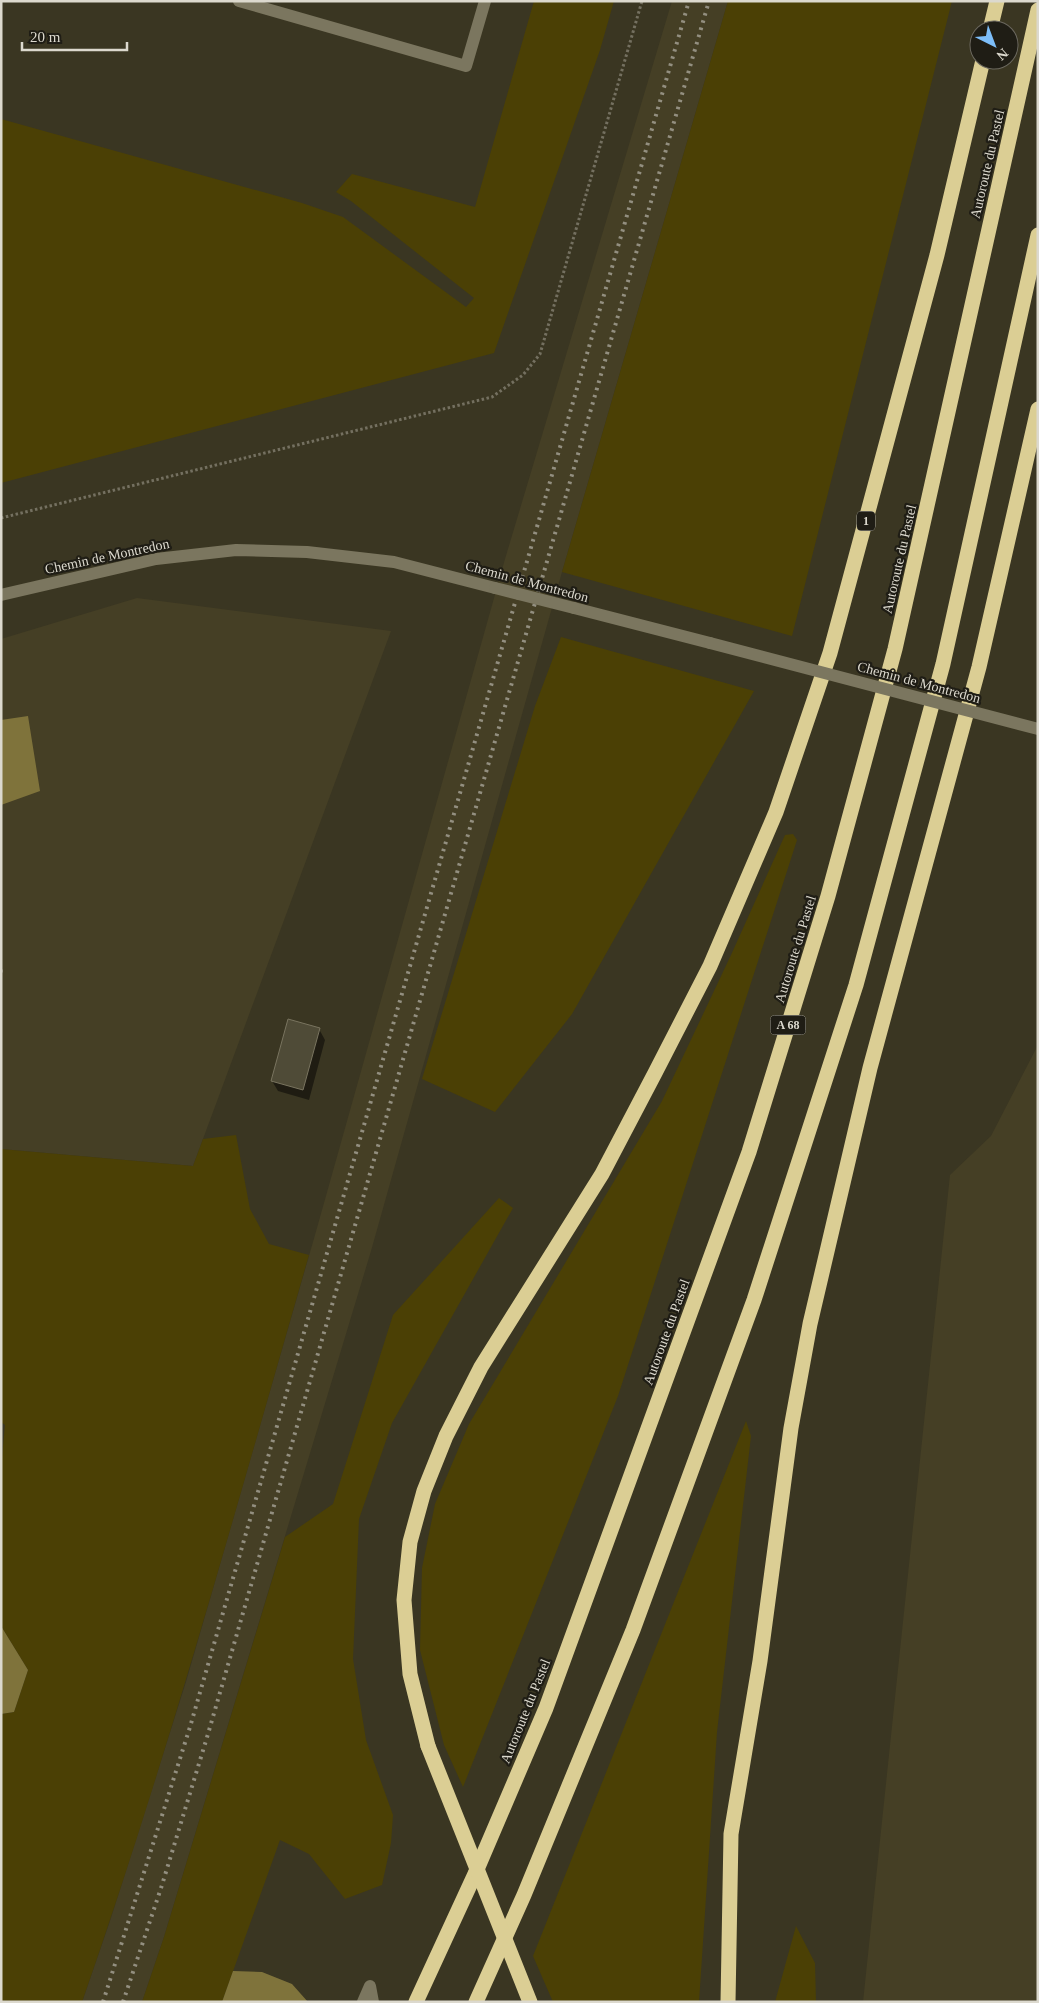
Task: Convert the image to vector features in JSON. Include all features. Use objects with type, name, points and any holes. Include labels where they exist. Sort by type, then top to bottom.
[{"type":"highway","points":[[992,20],[997,1]]},
{"type":"highway","name":"Autoroute du Pastel","points":[[416,2002],[475,1874],[546,1708],[749,1152],[764,1104],[828,896],[895,649],[1038,10]]},
{"type":"highway","name":"1","points":[[530,2002],[428,1746],[410,1674],[404,1600],[410,1542],[424,1491],[446,1436],[481,1366],[602,1174],[710,966],[776,812],[830,653],[937,255],[981,70]]},
{"type":"highway","points":[[476,2002],[524,1895],[633,1630],[754,1300],[856,985],[943,664],[1038,235]]},
{"type":"highway","points":[[728,2002],[731,1834],[760,1661],[791,1428],[810,1324],[870,1068],[979,667],[1038,410]]},
{"type":"street","points":[[239,1],[466,66],[485,1]]},
{"type":"street","name":"Chemin de Montredon","points":[[1,595],[156,559],[236,550],[307,552],[394,562],[1038,729]]},
{"type":"street","points":[[363,2002],[370,1986],[374,2002]]},
{"type":"path","points":[[1,518],[492,397],[523,375],[540,354],[642,1]]},
{"type":"shaded area","points":[[534,1],[614,1],[600,50],[494,353],[1,483],[1,119],[302,203],[343,217],[466,307],[474,298],[351,201],[336,192],[352,174],[475,207]]},
{"type":"shaded area","points":[[672,1],[728,1],[562,572],[371,1251],[164,1937],[142,2002],[82,2002],[110,1921],[186,1682],[315,1235],[505,559]]},
{"type":"shaded area","points":[[728,1],[952,1],[792,636],[562,572]]},
{"type":"shaded area","points":[[137,598],[391,631],[193,1166],[1,1149],[1,639]]},
{"type":"shaded area","points":[[561,637],[754,691],[572,1014],[495,1112],[422,1079],[535,706]]},
{"type":"shaded area","points":[[28,716],[40,791],[1,805],[1,720]]},
{"type":"shaded area","points":[[793,834],[797,840],[618,1396],[463,1787],[444,1745],[420,1650],[422,1568],[435,1504],[469,1424],[662,1101],[785,835]]},
{"type":"shaded area","points":[[1038,1045],[1038,2002],[863,2002],[950,1175],[991,1136]]},
{"type":"shaded area","points":[[236,1135],[250,1209],[269,1244],[309,1255],[173,1723],[144,1817],[82,2002],[1,2002],[1,1714],[14,1712],[28,1670],[1,1626],[1,1468],[5,1425],[1,1422],[1,1149],[193,1166],[203,1139]]},
{"type":"shaded area","points":[[499,1198],[513,1208],[392,1423],[359,1519],[353,1659],[366,1740],[393,1815],[391,1843],[382,1885],[345,1899],[309,1854],[280,1840],[222,2002],[142,2002],[164,1937],[285,1537],[333,1504],[393,1315]]},
{"type":"shaded area","points":[[746,1421],[751,1436],[717,1732],[699,2002],[553,2002],[533,1956]]},
{"type":"shaded area","points":[[1,1626],[28,1670],[14,1712],[1,1714]]},
{"type":"shaded area","points":[[796,1926],[815,1963],[816,2002],[775,2002]]},
{"type":"shaded area","points":[[233,1971],[262,1972],[292,1984],[308,2002],[222,2002]]},
{"type":"building","points":[[288,1019],[320,1028],[303,1090],[271,1081]]},
{"type":"railway","points":[[103,2002],[190,1727],[689,1]]},
{"type":"railway","points":[[123,2002],[162,1885],[208,1734],[709,1]]}]
